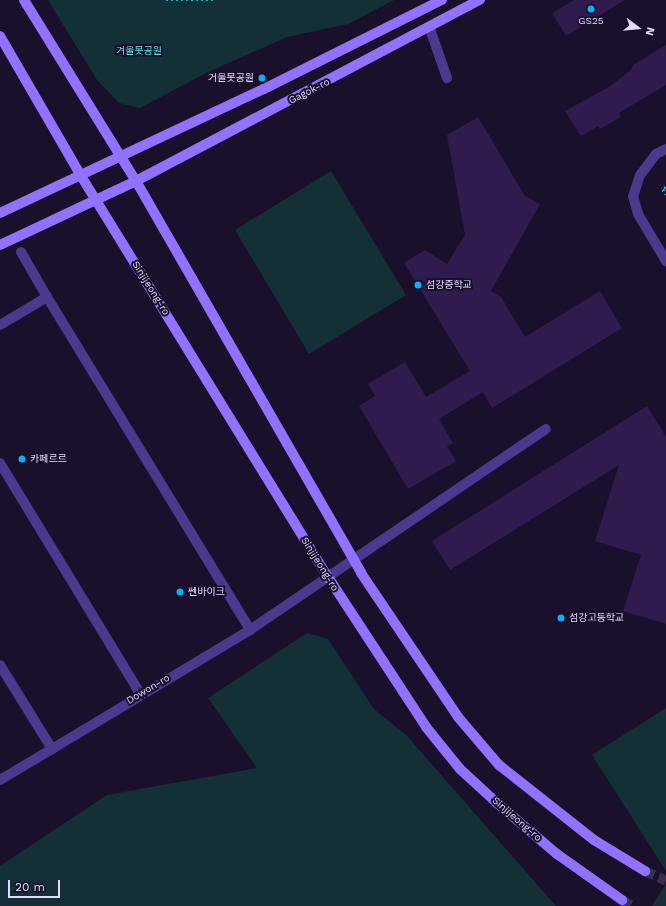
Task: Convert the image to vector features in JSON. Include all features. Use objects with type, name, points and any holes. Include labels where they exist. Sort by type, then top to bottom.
[{"type":"street","points":[[24,0],[122,156],[353,560],[458,717],[499,765],[594,840],[645,871]]},
{"type":"street","name":"Gagok-ro","points":[[80,176],[442,0]]},
{"type":"street","name":"Gagok-ro","points":[[96,201],[430,29],[480,0]]},
{"type":"street","points":[[430,29],[447,78]]},
{"type":"street","name":"Sinjijeong-ro","points":[[0,36],[80,176],[328,577],[426,727],[460,768],[557,854],[622,900]]},
{"type":"street","points":[[666,149],[656,154],[640,175],[632,196],[638,214],[666,261]]},
{"type":"street","points":[[0,213],[80,176]]},
{"type":"street","points":[[0,245],[96,201]]},
{"type":"street","points":[[21,252],[250,630]]},
{"type":"street","points":[[0,325],[47,297]]},
{"type":"street","name":"Dowon-ro","points":[[0,780],[140,693],[250,630],[546,429]]},
{"type":"street","points":[[0,463],[140,693]]},
{"type":"street","points":[[0,666],[52,749]]},
{"type":"path","points":[[166,0],[214,0]]},
{"type":"path","points":[[666,187],[663,189],[666,194]]},
{"type":"green space","name":"겨울못공원","points":[[48,0],[394,0],[348,24],[287,37],[206,73],[140,108],[119,103],[97,80]]},
{"type":"green space","points":[[331,171],[406,295],[309,354],[235,230]]},
{"type":"green space","points":[[307,633],[328,639],[374,709],[407,736],[556,906],[0,906],[0,866],[107,795],[257,768],[208,698]]},
{"type":"green space","points":[[666,708],[666,871],[592,755]]},
{"type":"green space","points":[[666,883],[666,906],[652,906]]},
{"type":"building","points":[[574,0],[625,0],[566,36],[552,13]]},
{"type":"building","points":[[666,45],[666,85],[619,113],[621,117],[600,129],[598,126],[581,136],[565,111],[609,87],[631,70],[633,65]]},
{"type":"building","points":[[478,117],[525,196],[540,204],[491,291],[501,297],[525,337],[600,291],[622,328],[492,408],[483,392],[439,419],[453,443],[447,446],[456,461],[408,489],[359,406],[375,396],[368,384],[405,362],[426,397],[470,371],[404,263],[425,250],[447,264],[465,235],[447,135]]},
{"type":"building","points":[[647,406],[666,437],[666,624],[623,611],[641,555],[595,541],[619,465],[450,570],[432,541]]},
{"type":"tunnel","points":[[645,871],[666,881]]},
{"type":"tunnel","points":[[622,900],[632,906]]},
{"type":"place","name":"GS25","points":[[591,9]]},
{"type":"place","name":"거울못공원","points":[[262,78]]},
{"type":"place","name":"섬강중학교","points":[[418,285]]},
{"type":"place","name":"카페르르","points":[[22,459]]},
{"type":"place","name":"쎈바이크","points":[[180,592]]},
{"type":"place","name":"섬강고등학교","points":[[561,618]]}]
